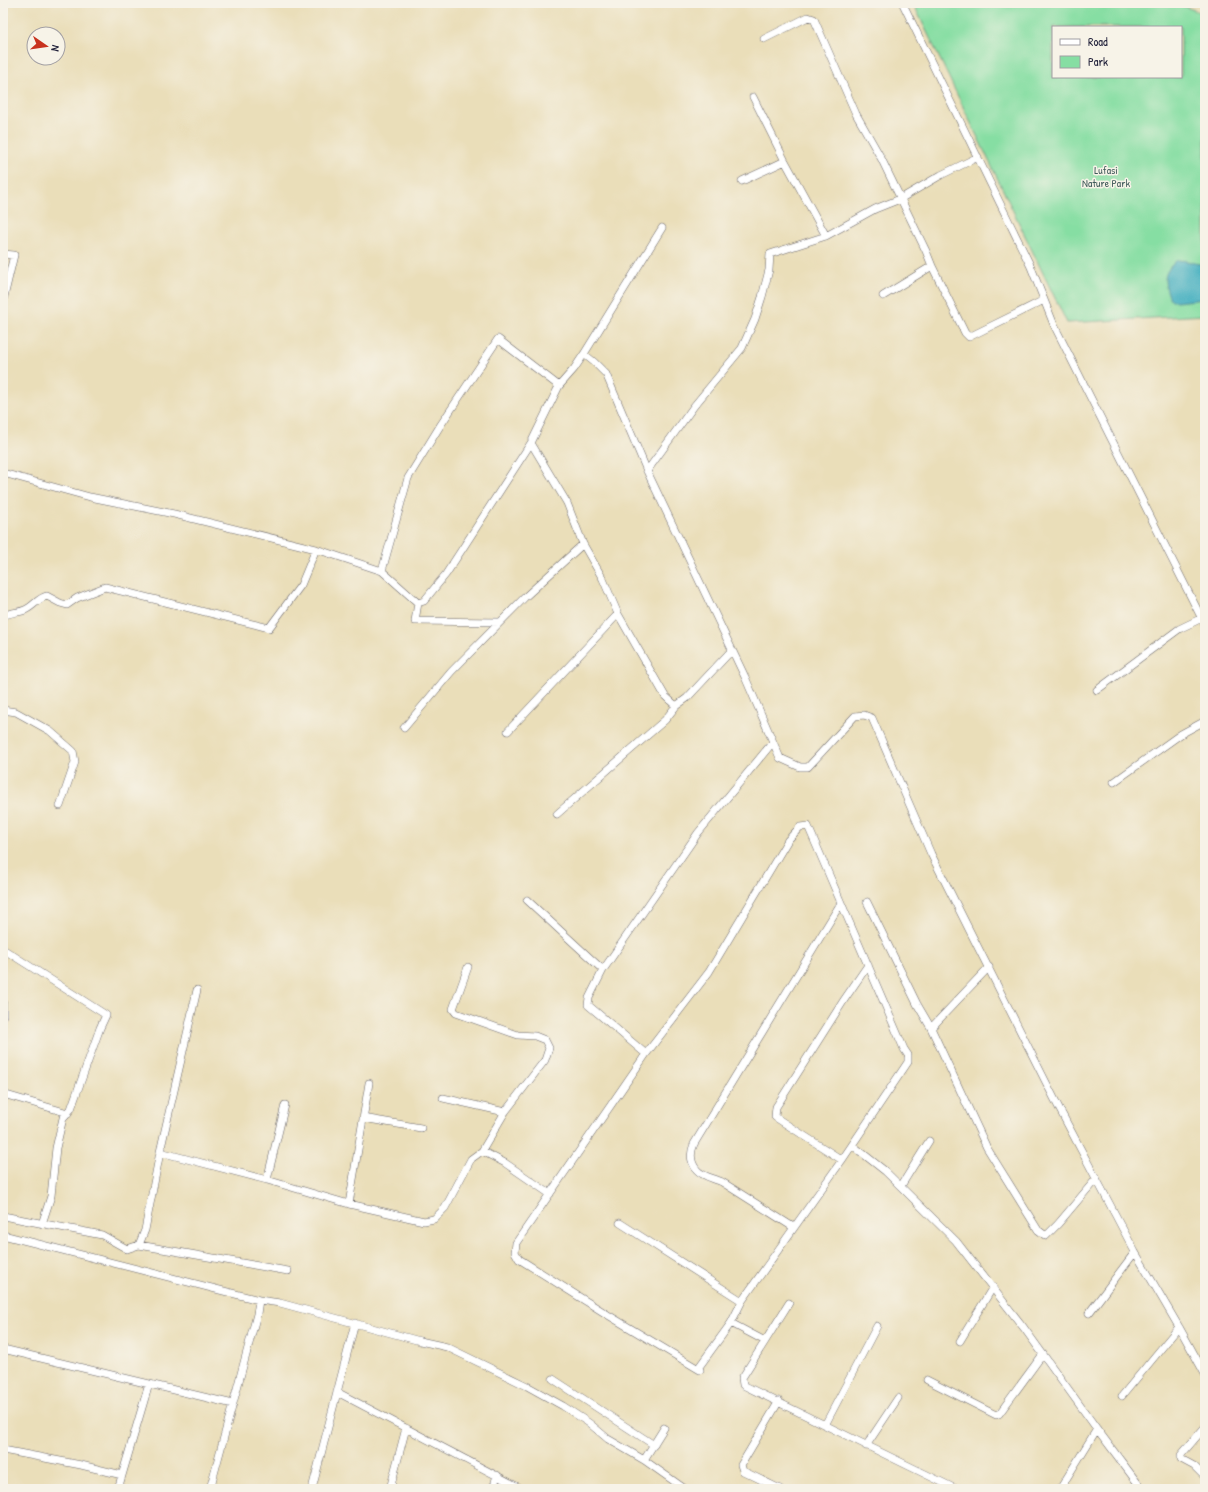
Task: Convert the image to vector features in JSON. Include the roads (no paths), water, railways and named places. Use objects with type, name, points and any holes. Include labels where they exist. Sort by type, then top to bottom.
[{"type":"street","points":[[902,4],[1031,267],[1054,325],[1203,622],[1179,629],[1097,690]]},
{"type":"street","points":[[764,39],[808,17],[814,20],[856,114],[881,158],[932,266],[965,333],[969,337],[1044,300]]},
{"type":"street","points":[[753,97],[785,161],[826,236]]},
{"type":"street","points":[[647,471],[694,406],[742,348],[755,319],[762,297],[769,270],[770,254],[826,236],[875,209],[900,199],[941,175],[978,157]]},
{"type":"street","points":[[742,181],[785,161]]},
{"type":"street","points":[[418,603],[424,601],[446,574],[531,443],[559,386],[574,369],[584,354],[662,228]]},
{"type":"street","points":[[3,254],[14,255],[3,301]]},
{"type":"street","points":[[883,296],[932,266]]},
{"type":"street","points":[[382,571],[408,478],[440,426],[498,339],[559,386]]},
{"type":"street","points":[[584,354],[606,374],[647,471],[745,676],[780,758],[800,767],[808,767],[855,716],[864,715],[872,718],[931,854],[1096,1179],[1135,1252],[1205,1374]]},
{"type":"street","points":[[531,443],[566,503],[583,544],[603,579],[618,614],[665,696],[676,706]]},
{"type":"street","points":[[3,473],[90,497],[174,514],[316,549],[382,571],[418,603]]},
{"type":"street","points":[[404,728],[451,672],[525,597],[583,544]]},
{"type":"street","points":[[3,616],[9,613],[24,610],[36,603],[40,598],[47,596],[60,603],[67,604],[77,598],[105,587],[269,628],[301,586],[316,549]]},
{"type":"street","points":[[418,603],[416,621],[500,622]]},
{"type":"street","points":[[508,731],[618,614]]},
{"type":"street","points":[[557,814],[665,720],[676,706],[687,698],[732,650]]},
{"type":"street","points":[[3,710],[16,712],[50,731],[73,751],[76,762],[60,806]]},
{"type":"street","points":[[1114,782],[1181,734],[1205,721]]},
{"type":"street","points":[[646,1054],[588,1005],[589,998],[603,970],[698,833],[773,742]]},
{"type":"street","points":[[808,826],[868,965],[904,1050],[908,1055],[908,1062],[842,1160],[793,1227],[742,1301],[731,1323],[699,1367],[700,1370],[519,1259],[515,1252],[516,1243],[646,1054],[709,972],[788,840],[800,827],[808,826]]},
{"type":"street","points":[[527,900],[603,970]]},
{"type":"street","points":[[867,902],[916,1004],[931,1028],[987,1148],[1038,1230],[1046,1236],[1096,1179]]},
{"type":"street","points":[[793,1227],[719,1181],[698,1172],[692,1164],[691,1151],[698,1137],[841,903]]},
{"type":"street","points":[[3,949],[106,1015],[72,1108],[63,1118],[56,1148],[51,1196],[42,1224]]},
{"type":"street","points":[[842,1160],[775,1117],[776,1107],[868,965]]},
{"type":"street","points":[[160,1152],[268,1180],[349,1204],[424,1221],[434,1218],[445,1208],[471,1159],[482,1151],[504,1112],[545,1060],[549,1048],[545,1040],[535,1036],[518,1035],[456,1013],[452,1009],[468,966]]},
{"type":"street","points":[[931,1028],[989,967]]},
{"type":"street","points":[[139,1244],[145,1230],[160,1152],[197,990]]},
{"type":"street","points":[[3,1004],[3,1015]]},
{"type":"street","points":[[349,1204],[369,1083]]},
{"type":"street","points":[[3,1094],[68,1113]]},
{"type":"street","points":[[444,1098],[504,1112]]},
{"type":"street","points":[[268,1180],[285,1105]]},
{"type":"street","points":[[363,1118],[421,1128]]},
{"type":"street","points":[[901,1186],[929,1142]]},
{"type":"street","points":[[852,1144],[885,1171],[956,1241],[993,1287],[1142,1489]]},
{"type":"street","points":[[482,1151],[505,1163],[550,1194]]},
{"type":"street","points":[[3,1216],[102,1235],[127,1249],[139,1244],[288,1271]]},
{"type":"street","points":[[620,1224],[742,1301]]},
{"type":"street","points":[[3,1235],[259,1300],[280,1303],[447,1347],[527,1386],[563,1406],[589,1422],[608,1439],[644,1460],[685,1489]]},
{"type":"street","points":[[1089,1313],[1135,1252]]},
{"type":"street","points":[[960,1341],[993,1287]]},
{"type":"street","points":[[210,1489],[257,1314],[259,1300]]},
{"type":"street","points":[[789,1303],[742,1378],[744,1385],[956,1489]]},
{"type":"street","points":[[312,1489],[355,1323]]},
{"type":"street","points":[[731,1323],[765,1341]]},
{"type":"street","points":[[825,1425],[877,1326]]},
{"type":"street","points":[[1122,1396],[1179,1327]]},
{"type":"street","points":[[3,1349],[232,1404]]},
{"type":"street","points":[[927,1380],[996,1415],[999,1414],[1043,1354]]},
{"type":"street","points":[[553,1379],[654,1445]]},
{"type":"street","points":[[118,1489],[149,1384]]},
{"type":"street","points":[[337,1392],[522,1489]]},
{"type":"street","points":[[866,1446],[898,1398]]},
{"type":"street","points":[[779,1401],[741,1465],[743,1471],[780,1489]]},
{"type":"street","points":[[1205,1427],[1181,1455],[1182,1459],[1194,1466],[1205,1477]]},
{"type":"street","points":[[390,1489],[406,1428]]},
{"type":"street","points":[[644,1460],[664,1428]]},
{"type":"street","points":[[1060,1489],[1097,1429]]},
{"type":"street","points":[[3,1450],[81,1465],[122,1475]]},
{"type":"street","points":[[493,1489],[497,1475]]},
{"type":"water","points":[[1177,260],[1205,265],[1205,299],[1176,302],[1170,299],[1165,278],[1166,273]]},
{"type":"park label","name":"Lufasi Nature Park","points":[[1106,176]]}]
